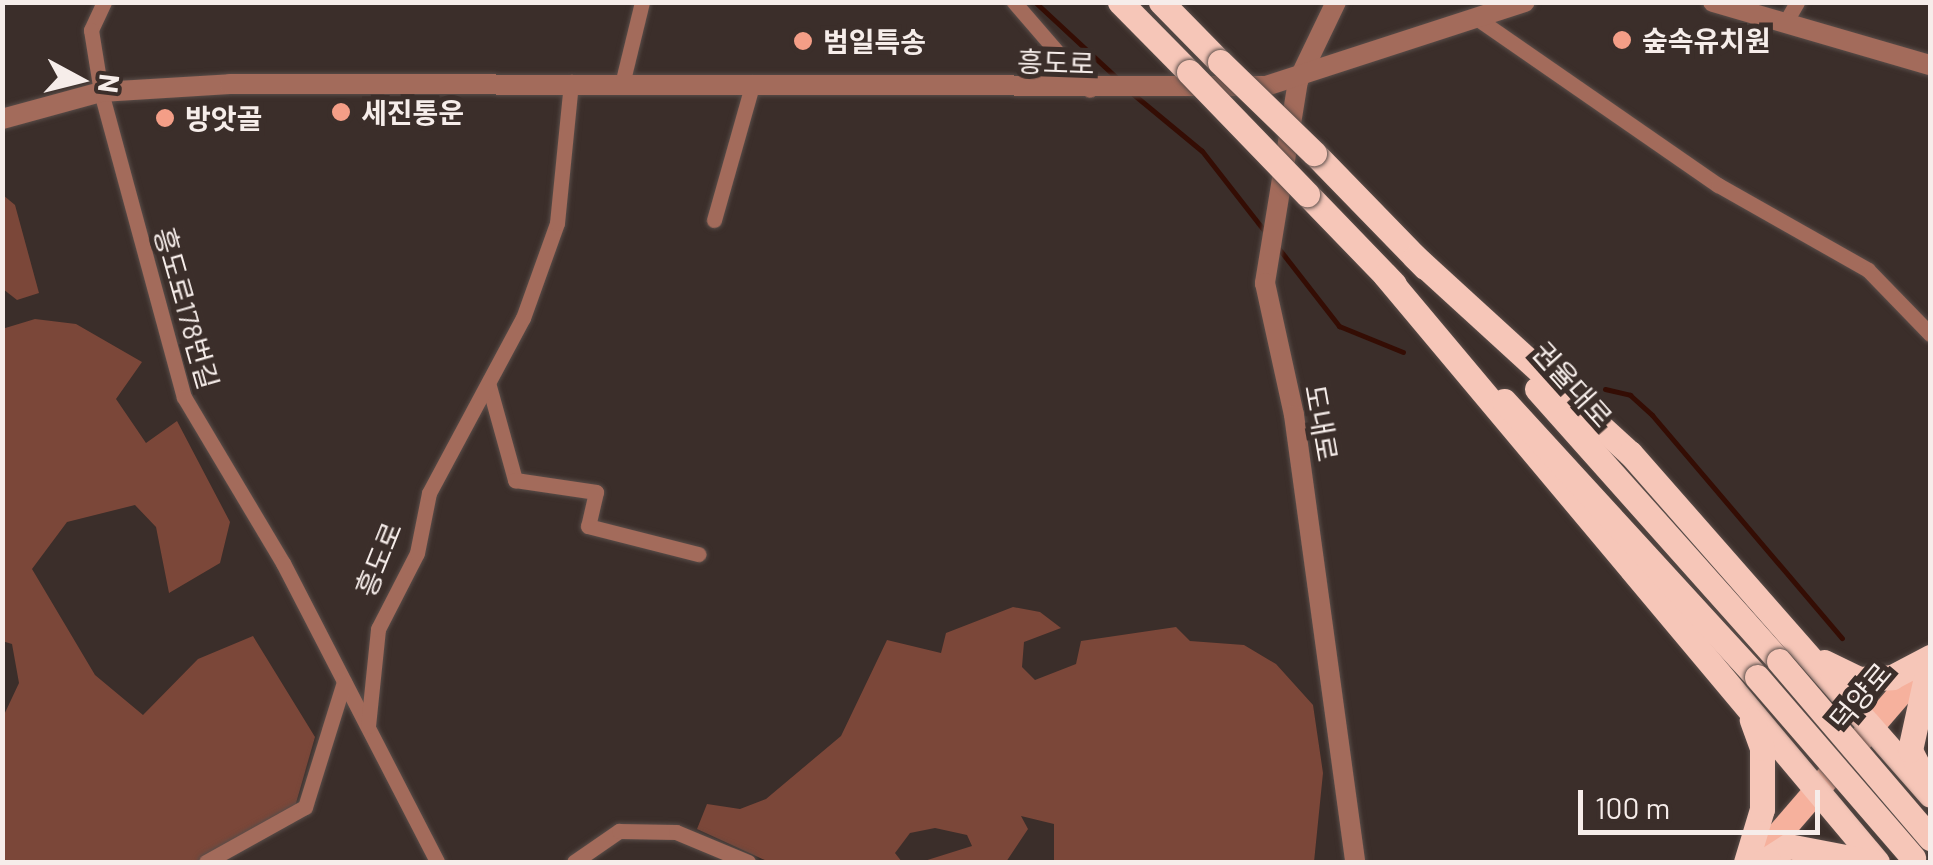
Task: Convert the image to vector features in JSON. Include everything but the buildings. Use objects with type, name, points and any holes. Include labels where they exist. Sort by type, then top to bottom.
[{"type":"highway","points":[[1120,2],[1385,275],[1757,677],[1915,860]]},
{"type":"highway","name":"권율대로","points":[[1161,2],[1415,257],[1779,661],[1930,838]]},
{"type":"highway","points":[[1415,257],[1630,453],[1876,725],[1931,796]]},
{"type":"highway","points":[[1385,275],[1543,473],[1745,701],[1876,862]]},
{"type":"highway","points":[[1812,656],[1859,679],[1892,677],[1931,658]]},
{"type":"highway","points":[[1745,701],[1793,730],[1822,701],[1812,656]]},
{"type":"highway","points":[[1931,658],[1910,750],[1931,796]]},
{"type":"highway","points":[[1745,701],[1762,748],[1762,809],[1746,862]]},
{"type":"highway","points":[[1876,862],[1869,818],[1897,790],[1931,796]]},
{"type":"highway","points":[[1763,862],[1788,846],[1876,862]]},
{"type":"main road","name":"덕양로","points":[[1754,862],[1931,658]]},
{"type":"street","points":[[101,92],[91,30],[104,2]]},
{"type":"street","points":[[1014,2],[1095,90]]},
{"type":"street","name":"도내로","points":[[1336,2],[1298,81],[1272,214],[1265,283],[1300,454],[1355,862]]},
{"type":"street","name":"흥도로","points":[[2,119],[101,92],[623,80],[1154,92],[1298,81],[1525,2]]},
{"type":"street","points":[[1713,2],[1930,64]]},
{"type":"street","points":[[1786,23],[1796,2]]},
{"type":"street","points":[[623,80],[638,3]]},
{"type":"street","points":[[1478,20],[1718,185],[1868,270],[1930,334]]},
{"type":"street","name":"흥도로","points":[[368,726],[378,629],[417,552],[429,493],[488,386],[557,224],[571,82]]},
{"type":"street","points":[[714,220],[753,82]]},
{"type":"street","name":"흥도로178번길","points":[[101,92],[184,398],[368,726],[437,862]]},
{"type":"street","points":[[488,386],[515,480],[596,492],[588,526],[698,554]]},
{"type":"street","points":[[206,862],[306,807],[344,682]]},
{"type":"street","points":[[574,862],[620,831],[676,832],[748,862]]},
{"type":"shaded area","points":[[3,195],[15,205],[39,293],[17,300],[3,289]]},
{"type":"shaded area","points":[[35,319],[76,324],[142,362],[116,399],[146,443],[177,421],[230,522],[220,563],[169,593],[156,527],[135,505],[67,522],[32,569],[95,675],[143,715],[198,659],[253,636],[315,737],[290,824],[221,862],[3,862],[3,717],[19,683],[12,644],[2,641],[2,329]]},
{"type":"shaded area","points":[[1013,607],[1040,612],[1061,628],[1024,642],[1022,667],[1035,680],[1076,664],[1081,641],[1176,627],[1190,641],[1244,645],[1276,664],[1313,705],[1323,773],[1314,862],[1054,862],[1054,824],[1021,816],[1028,829],[1006,862],[921,862],[972,846],[967,835],[935,828],[910,833],[895,853],[902,862],[769,862],[697,829],[707,804],[740,809],[766,799],[841,736],[887,640],[941,653],[946,633]]},
{"type":"waterway","points":[[1035,2],[1118,79]]},
{"type":"waterway","points":[[1133,94],[1202,151],[1266,233]]},
{"type":"waterway","points":[[1276,245],[1339,326],[1403,352]]},
{"type":"waterway","points":[[1605,389],[1630,395],[1652,415],[1842,638]]},
{"type":"place","name":"숲속유치원","points":[[1622,40]]},
{"type":"place","name":"범일특송","points":[[803,41]]},
{"type":"place","name":"세진통운","points":[[341,112]]},
{"type":"place","name":"방앗골","points":[[165,118]]}]
